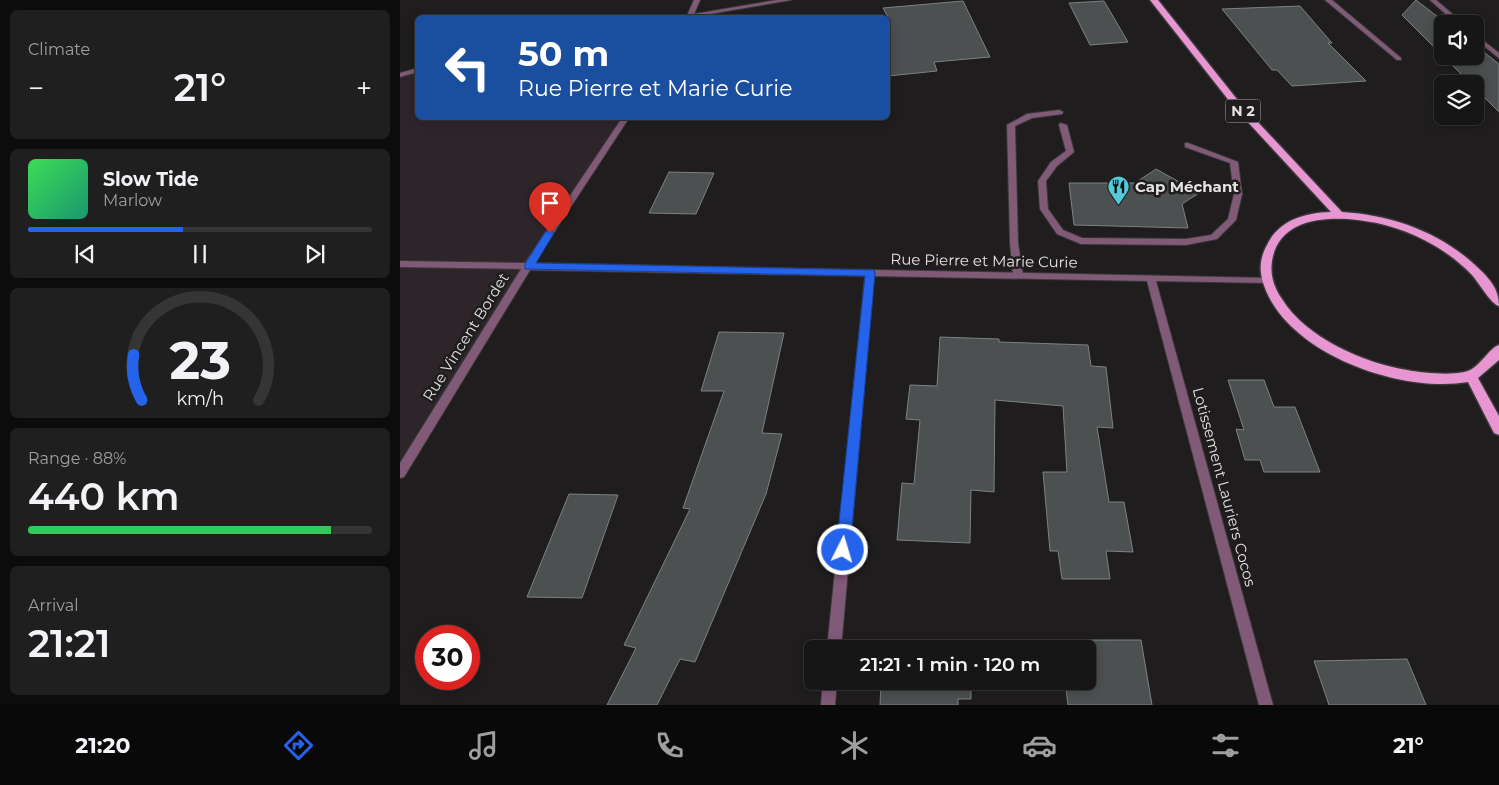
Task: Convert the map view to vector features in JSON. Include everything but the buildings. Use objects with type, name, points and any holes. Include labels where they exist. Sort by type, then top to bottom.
[{"type":"main road","name":"N 2","points":[[1154,0],[1238,105],[1339,215]]},
{"type":"main road","points":[[1499,302],[1486,282],[1461,257],[1429,237],[1392,223],[1356,216],[1339,215],[1305,220],[1279,232],[1266,253],[1267,280],[1281,308],[1308,334],[1345,358],[1389,374],[1432,379],[1471,376],[1495,358],[1499,350]]},
{"type":"main road","points":[[1471,376],[1499,429]]},
{"type":"street","points":[[691,15],[697,0]]},
{"type":"street","points":[[702,15],[788,0]]},
{"type":"street","points":[[1328,0],[1398,59]]},
{"type":"street","points":[[1433,0],[1450,15]]},
{"type":"street","points":[[1484,44],[1499,56]]},
{"type":"street","points":[[400,74],[415,71]]},
{"type":"street","points":[[1018,275],[1014,243],[1011,125],[1030,116],[1059,112]]},
{"type":"street","name":"Rue Vincent Bordet","points":[[400,473],[528,266],[624,120]]},
{"type":"street","points":[[1063,125],[1070,152],[1054,164],[1042,181],[1044,209],[1060,232],[1081,241],[1186,242],[1214,236],[1232,220],[1238,194],[1234,162],[1188,144]]},
{"type":"street","name":"Rue Pierre et Marie Curie","points":[[400,264],[1267,280]]},
{"type":"street","points":[[835,640],[870,273]]},
{"type":"street","name":"Lotissement Lauriers Cocos","points":[[1151,278],[1266,705]]},
{"type":"street","points":[[828,705],[829,690]]},
{"type":"shaded area","points":[[415,69],[415,120],[626,120],[400,480],[400,72]]},
{"type":"place","name":"Cap Méchant","points":[[1119,206]]},
{"type":"route","points":[[550,233],[528,266],[870,273],[843,550]]}]
